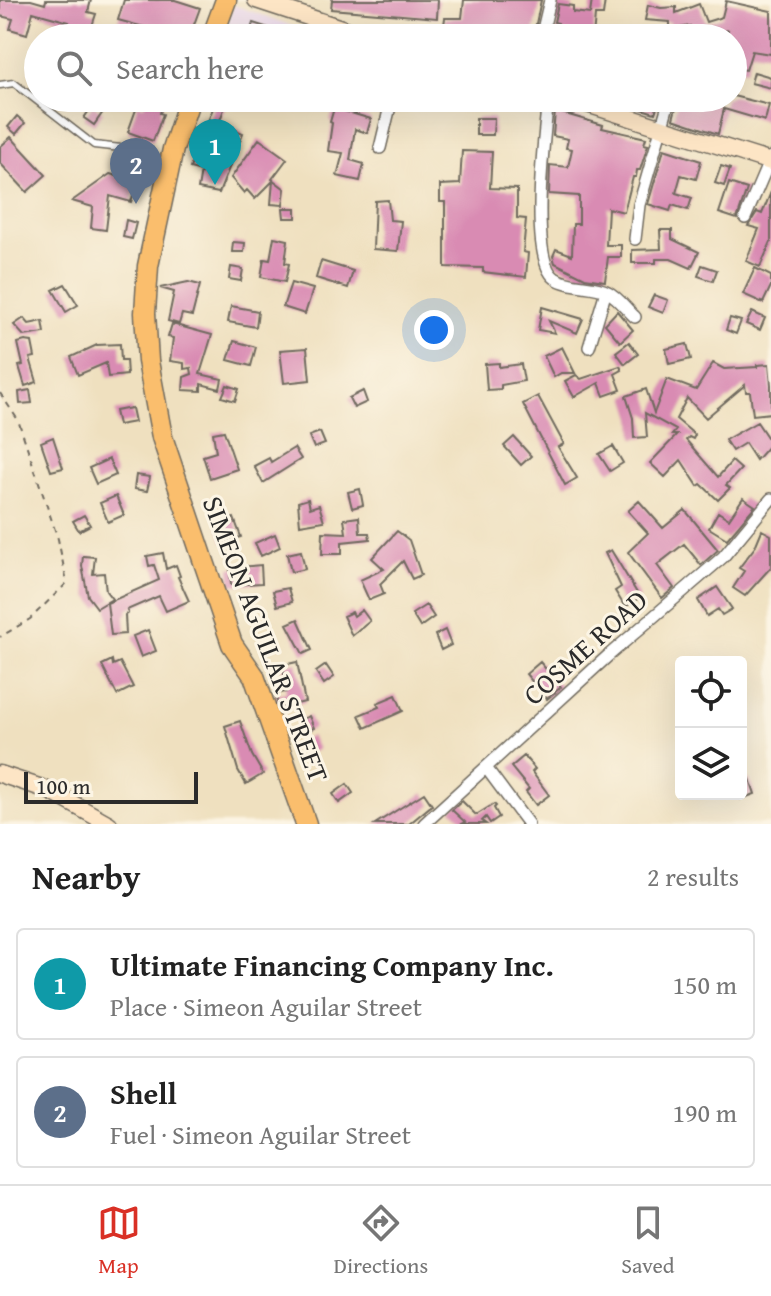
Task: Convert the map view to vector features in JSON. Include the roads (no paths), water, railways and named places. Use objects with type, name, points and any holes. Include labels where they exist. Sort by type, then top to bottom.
[{"type":"highway","points":[[217,24],[226,0]]},
{"type":"highway","name":"SIMEON AGUILAR STREET","points":[[185,112],[173,149],[148,266],[145,313],[148,361],[162,437],[232,644],[254,676],[306,824]]},
{"type":"street","points":[[256,0],[329,24]]},
{"type":"street","points":[[544,24],[550,0]]},
{"type":"street","points":[[380,148],[389,112]]},
{"type":"street","points":[[547,112],[540,192],[541,243],[547,269],[556,278],[606,291],[635,317]]},
{"type":"street","points":[[610,112],[771,160],[745,218]]},
{"type":"street","points":[[635,239],[639,205],[666,112]]},
{"type":"street","points":[[589,347],[606,291]]},
{"type":"street","name":"COSME ROAD","points":[[424,824],[609,655],[723,557],[771,499]]},
{"type":"street","points":[[487,769],[528,824]]},
{"type":"street","points":[[0,774],[48,790],[109,824]]},
{"type":"lane","points":[[0,85],[14,83],[24,91]]},
{"type":"lane","points":[[51,112],[94,145],[130,149],[169,171]]},
{"type":"place","name":"Ultimate Financing Company Inc.","points":[[215,185]]},
{"type":"place","name":"Shell","points":[[136,204]]}]
